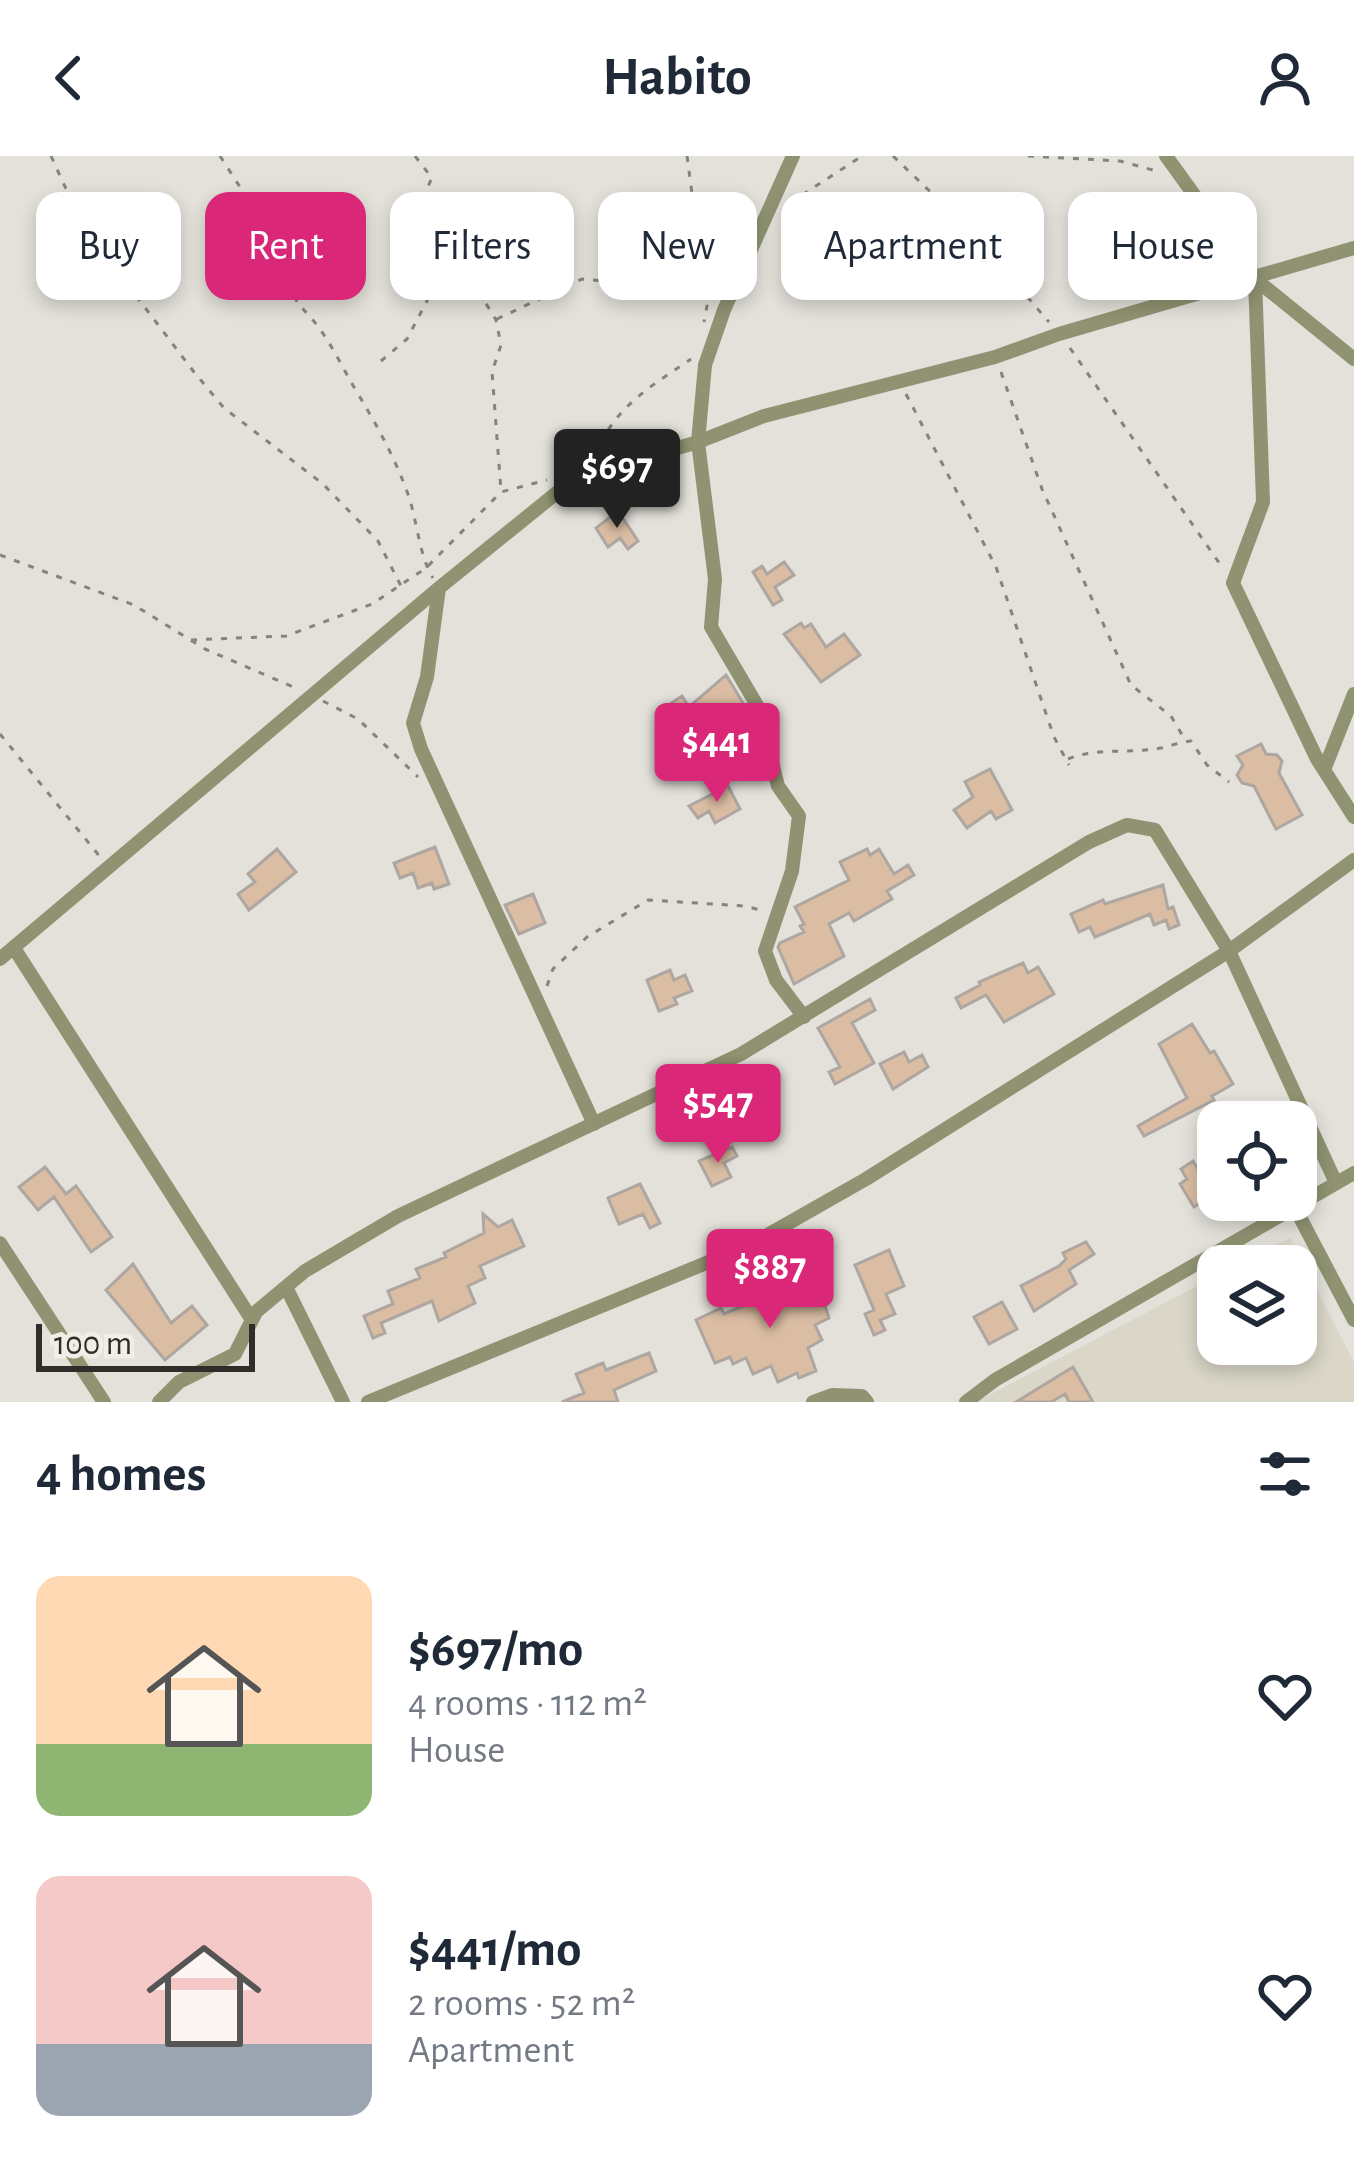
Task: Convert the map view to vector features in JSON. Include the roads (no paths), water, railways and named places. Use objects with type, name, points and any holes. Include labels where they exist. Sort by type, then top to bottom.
[{"type":"street","points":[[793,156],[724,310],[705,365],[698,442],[715,579],[711,627],[758,707],[778,786],[799,817],[791,871],[765,951],[776,980],[804,1017]]},
{"type":"street","points":[[1166,156],[1193,192]]},
{"type":"street","points":[[1257,278],[1354,248]]},
{"type":"street","points":[[1257,281],[1354,359]]},
{"type":"street","points":[[0,959],[575,478],[698,442],[764,416],[995,356],[1180,300]]},
{"type":"street","points":[[1256,300],[1263,502],[1234,583],[1324,770],[1354,817]]},
{"type":"street","points":[[439,588],[427,677],[413,723],[594,1124]]},
{"type":"street","points":[[1324,770],[1354,694]]},
{"type":"street","points":[[159,1402],[178,1382],[236,1354],[252,1321],[305,1270],[398,1216],[741,1054],[1089,842],[1127,825],[1154,830],[1229,951],[1336,1183]]},
{"type":"street","points":[[368,1402],[750,1245],[866,1179],[1229,951],[1354,860]]},
{"type":"street","points":[[14,948],[252,1321]]},
{"type":"street","points":[[1317,1193],[1354,1173]]},
{"type":"street","points":[[966,1402],[995,1380],[1268,1221]]},
{"type":"street","points":[[1302,1221],[1354,1320]]},
{"type":"street","points":[[0,1243],[104,1402]]},
{"type":"street","points":[[286,1287],[343,1402]]},
{"type":"street","points":[[813,1402],[832,1395],[862,1396],[867,1402]]}]
